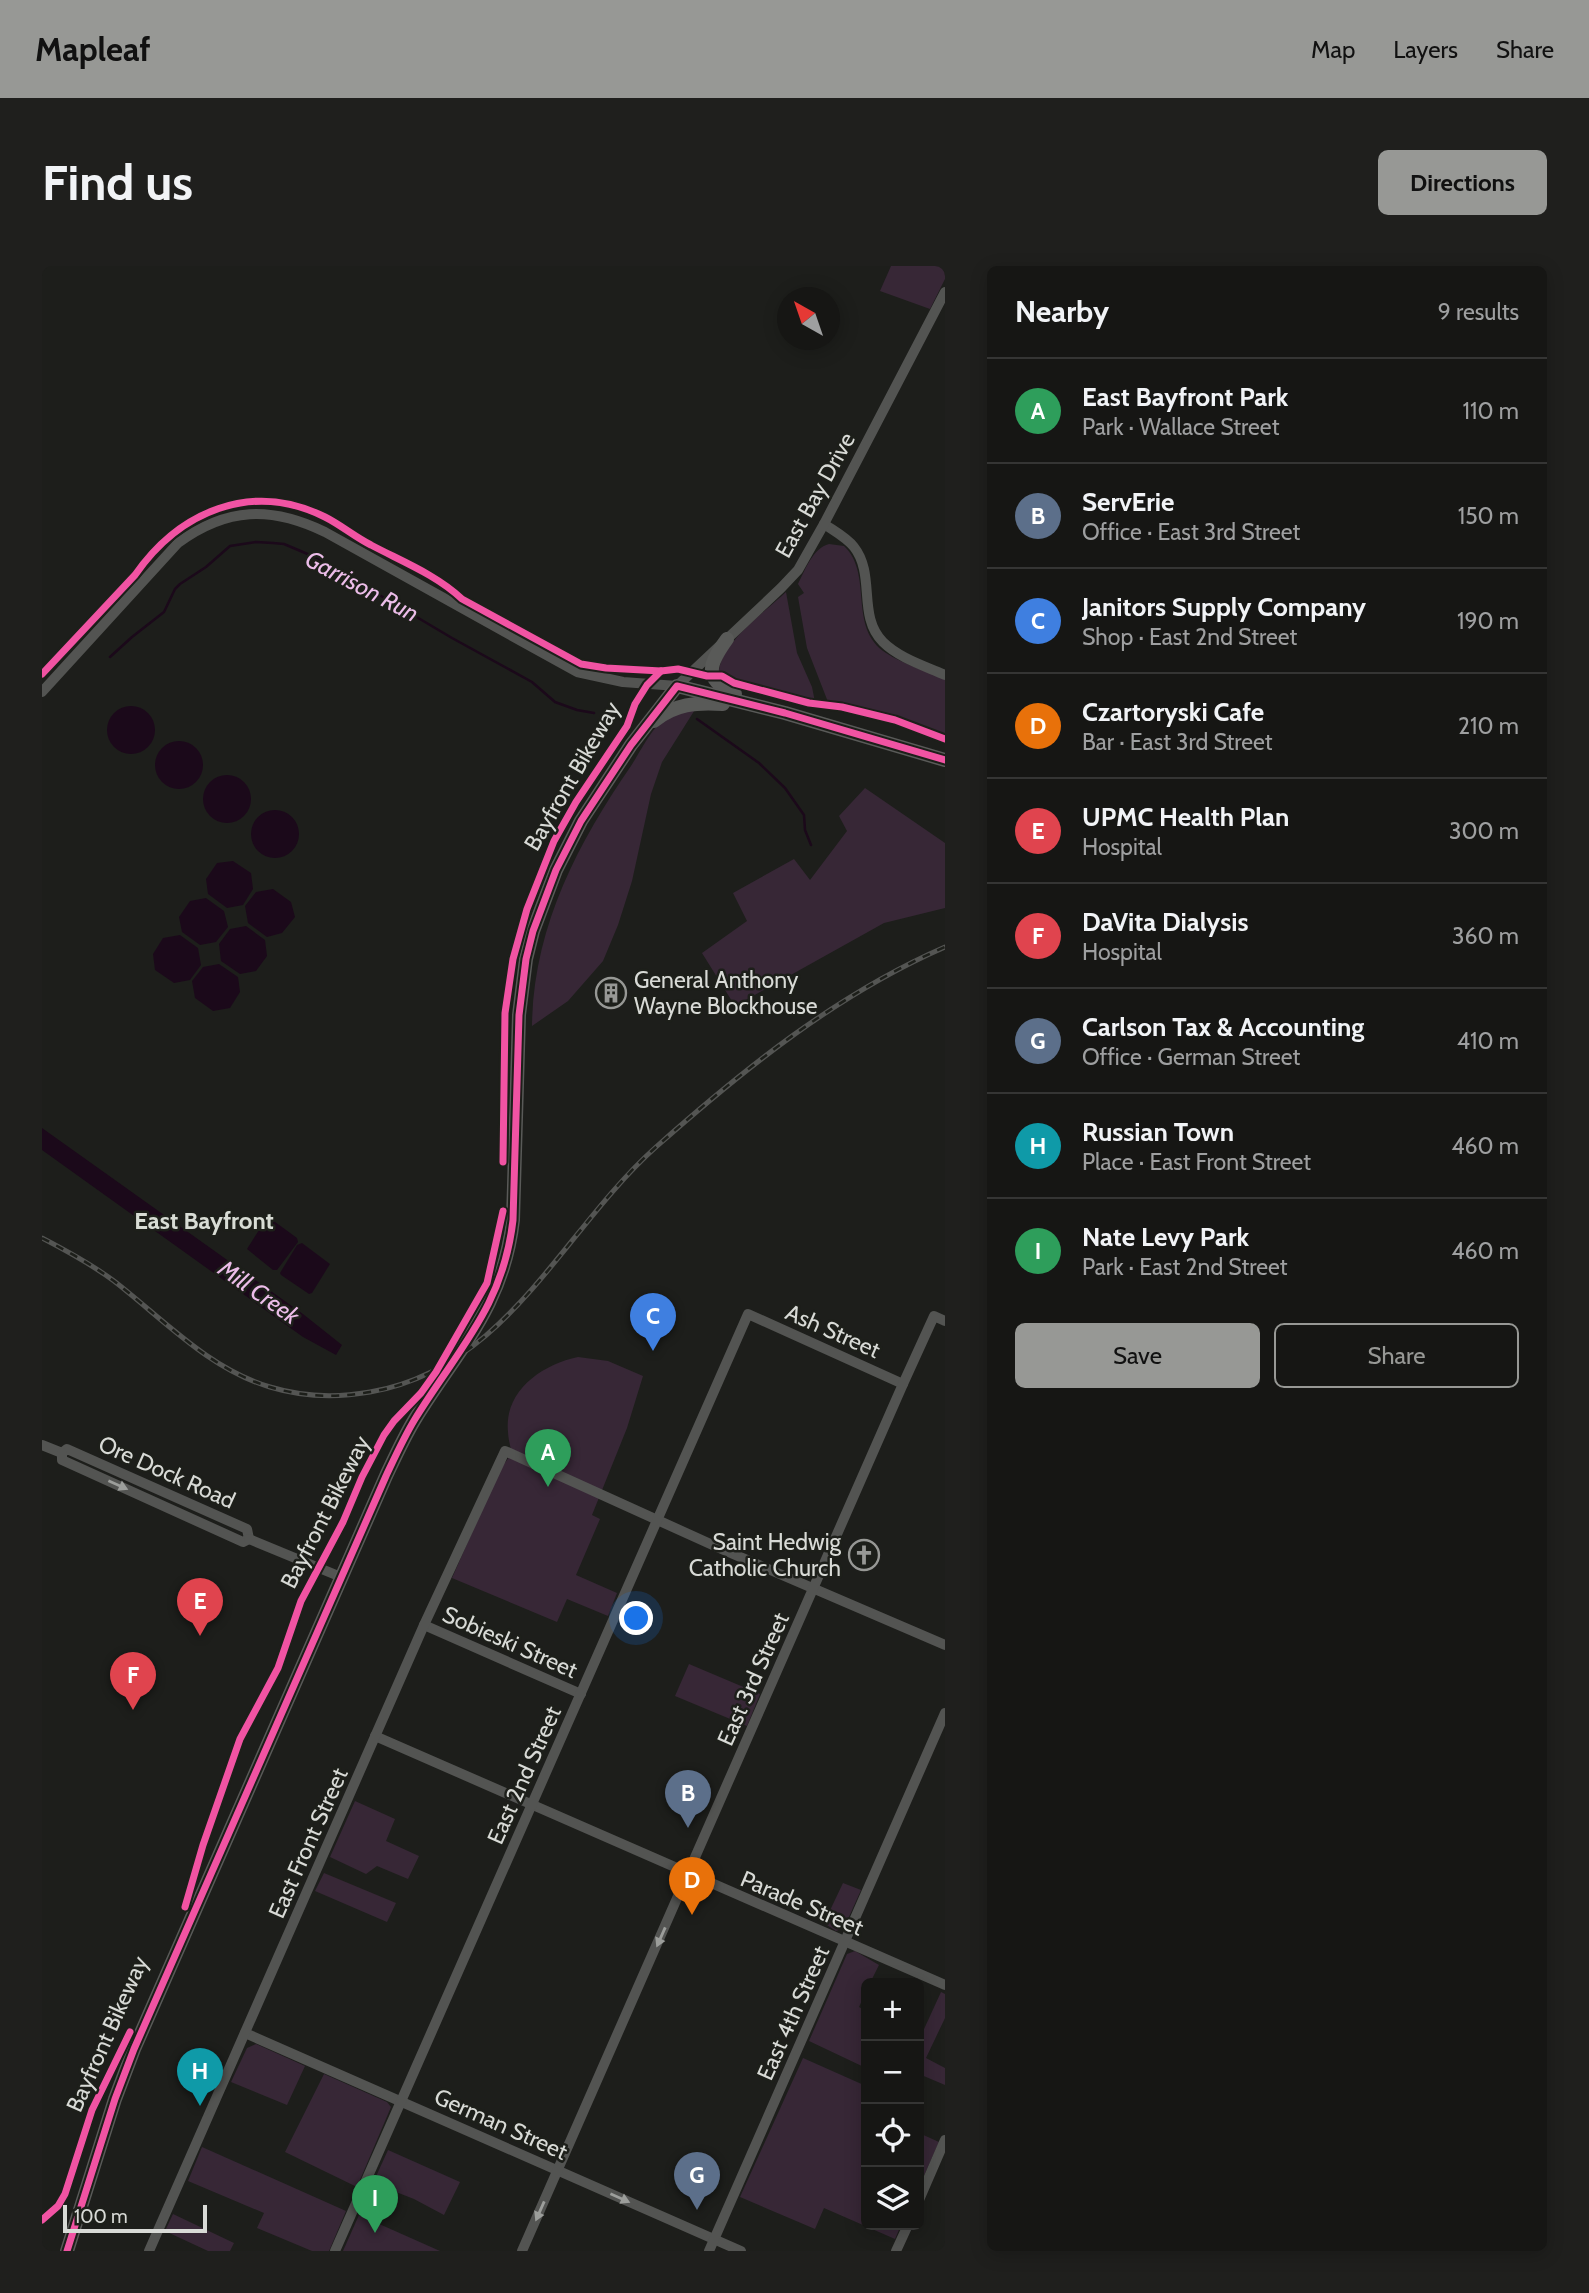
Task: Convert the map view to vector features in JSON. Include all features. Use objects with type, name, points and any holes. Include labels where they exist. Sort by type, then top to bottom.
[{"type":"highway","points":[[727,639],[712,661],[712,676],[721,687],[761,707]]},
{"type":"highway","points":[[67,2251],[115,2099],[134,2049],[341,1577],[403,1440],[473,1334],[500,1282],[513,1220],[519,1015],[526,959],[543,900],[568,844],[639,733],[677,686],[761,707],[945,760]]},
{"type":"highway","points":[[639,733],[660,715],[680,705],[714,703],[761,707]]},
{"type":"street","name":"East Bay Drive","points":[[677,686],[794,574],[824,524],[945,292]]},
{"type":"street","points":[[42,692],[177,543],[209,524],[255,513],[293,519],[325,532],[568,668],[594,677],[623,682],[677,686]]},
{"type":"street","points":[[824,524],[850,543],[859,555],[865,573],[869,617],[879,638],[897,653],[945,675]]},
{"type":"street","name":"Ash Street","points":[[748,1314],[903,1384]]},
{"type":"street","name":"East 2nd Street","points":[[335,2251],[748,1314]]},
{"type":"street","name":"East 3rd Street","points":[[522,2251],[903,1384],[934,1316],[945,1321]]},
{"type":"street","name":"Ore Dock Road","points":[[42,1445],[62,1453],[62,1460],[185,1517],[243,1542],[249,1539],[341,1577]]},
{"type":"street","name":"East Front Street","points":[[149,2251],[375,1736],[505,1451],[658,1520]]},
{"type":"street","points":[[658,1520],[945,1645]]},
{"type":"street","name":"Sobieski Street","points":[[424,1626],[581,1694]]},
{"type":"street","name":"East 4th Street","points":[[709,2251],[945,1713]]},
{"type":"street","name":"Parade Street","points":[[375,1736],[945,1985]]},
{"type":"street","name":"German Street","points":[[245,2033],[741,2251]]},
{"type":"street","points":[[924,2188],[945,2140]]},
{"type":"street","points":[[897,2251],[906,2230]]},
{"type":"shaded area","points":[[891,266],[945,266],[945,279],[930,309],[880,291]]},
{"type":"shaded area","points":[[829,544],[844,546],[853,558],[858,571],[863,616],[874,642],[893,657],[945,679],[945,737],[898,718],[828,702],[807,648],[798,597],[804,593],[798,584],[814,555]]},
{"type":"shaded area","points":[[786,592],[797,653],[812,687],[815,702],[736,681],[723,671],[719,673],[721,662],[735,640]]},
{"type":"shaded area","points":[[696,708],[662,762],[651,794],[632,881],[603,961],[568,1001],[532,1026],[540,955],[562,889],[576,857],[611,796],[661,722]]},
{"type":"shaded area","points":[[865,788],[945,843],[945,908],[884,923],[735,1006],[702,953],[747,921],[733,893],[794,859],[810,880],[847,831],[839,816]]},
{"type":"shaded area","points":[[578,1357],[608,1361],[643,1376],[627,1428],[592,1515],[600,1519],[576,1575],[617,1593],[608,1616],[567,1599],[557,1622],[452,1578],[501,1467],[511,1453],[508,1417],[512,1404],[519,1392],[539,1373]]},
{"type":"shaded area","points":[[689,1664],[760,1694],[747,1726],[675,1696]]},
{"type":"shaded area","points":[[355,1801],[395,1819],[386,1841],[419,1856],[408,1879],[377,1866],[366,1874],[330,1857]]},
{"type":"shaded area","points":[[324,1873],[396,1903],[387,1922],[315,1891]]},
{"type":"shaded area","points":[[843,1883],[861,1890],[844,1928],[836,1931],[824,1923]]},
{"type":"shaded area","points":[[855,1951],[879,1965],[872,1978],[861,1978],[861,2066],[809,2041],[847,1954]]},
{"type":"shaded area","points":[[941,1992],[945,1994],[945,2018],[926,2058],[945,2068],[945,2085],[924,2076],[924,2029]]},
{"type":"shaded area","points":[[256,2044],[305,2066],[287,2105],[231,2082],[247,2048]]},
{"type":"shaded area","points":[[803,2058],[861,2084],[861,2224],[824,2208],[815,2229],[740,2197]]},
{"type":"shaded area","points":[[324,2074],[387,2102],[391,2107],[357,2187],[285,2152]]},
{"type":"shaded area","points":[[924,2135],[939,2142],[924,2176]]},
{"type":"shaded area","points":[[202,2147],[346,2211],[329,2251],[312,2251],[257,2228],[264,2213],[188,2181]]},
{"type":"shaded area","points":[[388,2150],[460,2182],[444,2215],[414,2199],[373,2183]]},
{"type":"shaded area","points":[[173,2214],[234,2243],[230,2251],[208,2251],[165,2231]]},
{"type":"shaded area","points":[[359,2215],[440,2251],[343,2251]]},
{"type":"shaded area","points":[[874,2230],[899,2230],[895,2239]]},
{"type":"water","points":[[131,706],[148,713],[155,730],[148,747],[131,754],[114,747],[107,730],[114,713]]},
{"type":"water","points":[[179,741],[196,748],[203,765],[196,782],[179,789],[162,782],[155,765],[162,748]]},
{"type":"water","points":[[227,775],[244,782],[251,799],[244,816],[227,823],[210,816],[203,799],[210,782]]},
{"type":"water","points":[[275,810],[292,817],[299,834],[292,851],[275,858],[258,851],[251,834],[258,817]]},
{"type":"water","points":[[233,861],[251,873],[253,889],[243,905],[227,908],[208,894],[206,879],[217,863]]},
{"type":"water","points":[[273,889],[291,902],[295,917],[282,933],[267,937],[248,923],[245,906],[256,892]]},
{"type":"water","points":[[206,898],[224,911],[228,927],[216,942],[200,945],[182,932],[179,917],[190,901]]},
{"type":"water","points":[[246,926],[265,940],[267,956],[256,971],[240,974],[221,961],[219,944],[230,929]]},
{"type":"water","points":[[180,935],[198,948],[201,965],[190,980],[174,983],[155,970],[153,954],[163,938]]},
{"type":"water","points":[[219,964],[238,977],[240,992],[230,1008],[213,1011],[195,998],[192,981],[203,967]]},
{"type":"water","name":"Mill Creek","points":[[42,1128],[303,1314],[342,1345],[336,1355],[303,1337],[42,1150]]},
{"type":"water","points":[[271,1219],[297,1238],[298,1242],[277,1270],[273,1270],[247,1249],[264,1222]]},
{"type":"water","points":[[302,1243],[330,1264],[309,1294],[280,1273],[297,1245]]},
{"type":"waterway","name":"Garrison Run","points":[[110,657],[164,612],[180,584],[206,567],[230,546],[256,542],[284,544],[317,558],[532,682],[555,702],[594,713]]},
{"type":"waterway","name":"Garrison Run","points":[[697,719],[759,763],[785,788],[804,815],[805,830],[811,845]]},
{"type":"railway","points":[[42,1238],[105,1275],[207,1356],[248,1379],[295,1393],[332,1396],[370,1392],[418,1378],[460,1356],[496,1326],[529,1292],[622,1181],[656,1147],[723,1089],[829,1010],[905,966],[945,947]]},
{"type":"cycle path","points":[[42,674],[173,534],[195,519],[219,509],[244,502],[270,502],[297,506],[325,517],[365,542],[430,576],[462,599],[581,664],[661,671],[678,669],[707,676],[722,676],[734,683],[809,703],[842,707],[895,720],[945,739]]},
{"type":"cycle path","name":"Bayfront Bikeway","points":[[503,1162],[505,1013],[513,959],[527,909],[554,841],[576,802],[627,726],[635,704],[647,685],[661,671]]},
{"type":"cycle path","points":[[67,2251],[115,2099],[134,2049],[386,1476],[415,1419],[476,1326],[500,1278],[513,1220],[519,1015],[526,959],[533,931],[556,870],[581,821],[631,745],[677,686],[785,713],[945,760]]},
{"type":"cycle path","name":"Bayfront Bikeway","points":[[185,1907],[203,1845],[240,1739],[278,1668],[301,1601],[343,1522],[384,1435],[436,1372],[487,1283],[503,1211]]},
{"type":"cycle path","name":"Bayfront Bikeway","points":[[42,2220],[58,2206],[65,2194],[92,2110],[130,2032]]},
{"type":"place","name":"General Anthony Wayne Blockhouse","points":[[611,993]]},
{"type":"place","name":"Janitors Supply Company","points":[[653,1351]]},
{"type":"place","name":"East Bayfront Park","points":[[548,1487]]},
{"type":"place","name":"Saint Hedwig Catholic Church","points":[[864,1555]]},
{"type":"place","name":"UPMC Health Plan","points":[[200,1636]]},
{"type":"place","name":"DaVita Dialysis","points":[[133,1710]]},
{"type":"place","name":"ServErie","points":[[688,1828]]},
{"type":"place","name":"Czartoryski Cafe","points":[[692,1915]]},
{"type":"place","name":"Russian Town","points":[[200,2106]]},
{"type":"place","name":"Carlson Tax & Accounting","points":[[697,2210]]},
{"type":"place","name":"Nate Levy Park","points":[[375,2233]]},
{"type":"district","name":"East Bayfront","points":[[204,1220]]}]
